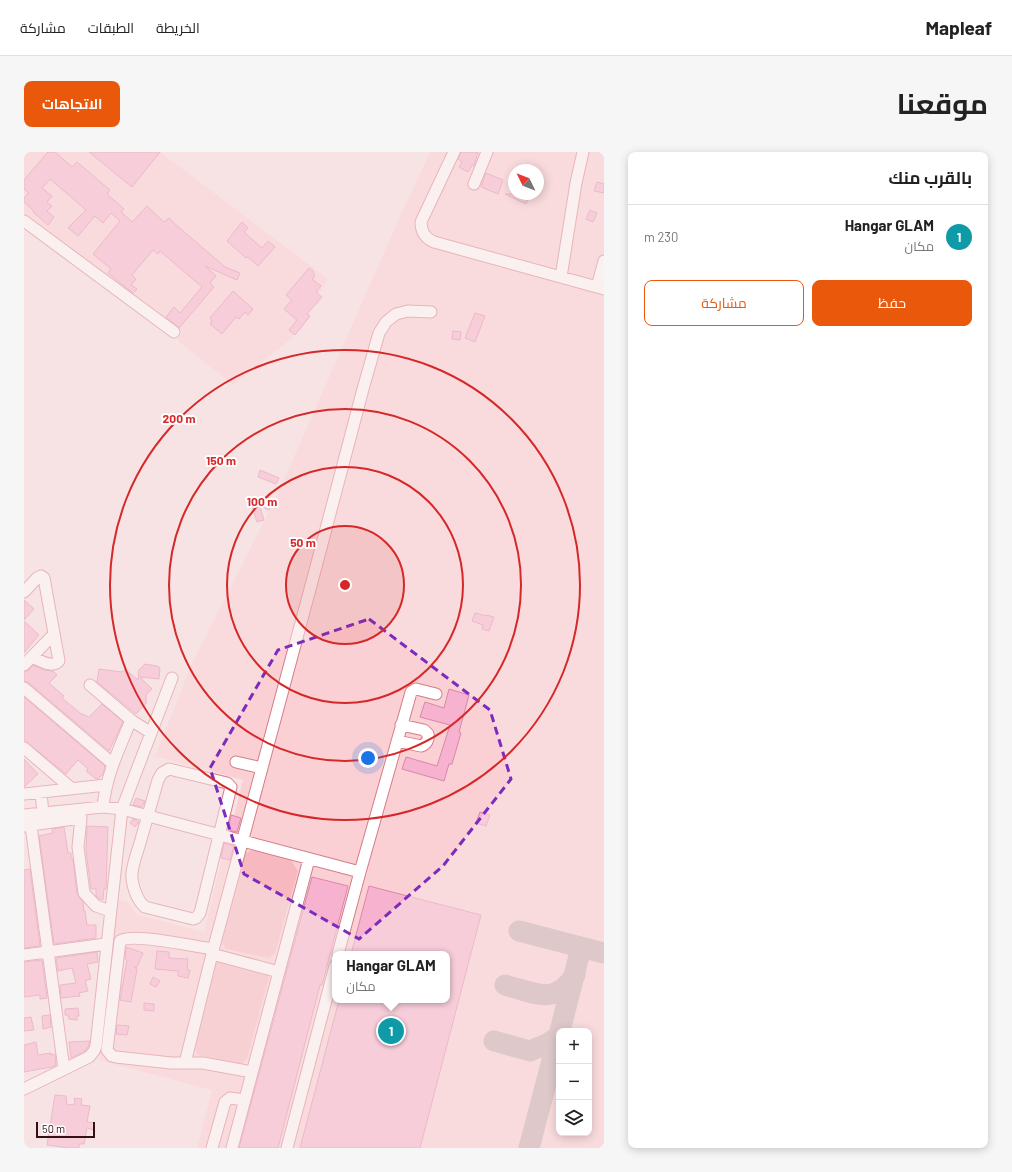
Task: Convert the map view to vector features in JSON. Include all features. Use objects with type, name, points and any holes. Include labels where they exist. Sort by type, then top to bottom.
[{"type":"street","points":[[454,152],[421,222],[421,227],[425,236],[434,242],[601,288],[604,261]]},
{"type":"street","points":[[474,184],[487,152]]},
{"type":"street","points":[[561,277],[576,183],[583,152]]},
{"type":"street","points":[[24,221],[174,332]]},
{"type":"street","points":[[185,1063],[242,841],[361,396],[380,333],[386,322],[396,314],[408,311],[431,312]]},
{"type":"street","points":[[24,592],[37,578],[41,576],[44,578],[59,661],[57,664],[51,665],[32,657]]},
{"type":"street","points":[[24,665],[54,634]]},
{"type":"street","points":[[24,1089],[89,1057],[96,1046],[122,809],[172,678]]},
{"type":"street","points":[[90,685],[131,720],[151,733]]},
{"type":"street","points":[[24,688],[113,764]]},
{"type":"street","points":[[339,951],[412,692],[420,690],[436,694]]},
{"type":"street","points":[[103,806],[106,785],[131,720]]},
{"type":"street","points":[[397,742],[421,746],[427,742],[428,734],[424,730],[402,725]]},
{"type":"street","points":[[24,748],[71,788]]},
{"type":"street","points":[[236,762],[262,768]]},
{"type":"street","points":[[173,769],[228,783],[231,787],[220,835],[198,916],[196,918],[189,919],[146,907],[140,903],[132,879],[132,871],[148,816],[159,776],[165,770],[173,769]]},
{"type":"street","points":[[24,794],[106,785]]},
{"type":"street","points":[[41,792],[28,826],[48,951],[64,1069]]},
{"type":"street","points":[[28,826],[80,814],[103,806],[122,809],[360,872]]},
{"type":"street","points":[[33,814],[80,814]]},
{"type":"street","points":[[80,814],[78,847],[84,893],[96,906],[110,911]]},
{"type":"street","points":[[232,1148],[309,859]]},
{"type":"street","points":[[252,1072],[204,1063],[171,1063],[116,1057],[109,1053],[107,1046],[120,941],[124,939],[138,938],[158,940],[213,952],[279,972]]},
{"type":"street","points":[[24,954],[106,944]]},
{"type":"street","points":[[287,1148],[332,977]]},
{"type":"street","points":[[212,1148],[225,1102],[230,1098],[244,1100]]},
{"type":"highlighted area","points":[[369,619],[490,710],[511,779],[443,866],[359,939],[244,874],[210,768],[278,650]]},
{"type":"shaded area","points":[[24,152],[160,152],[328,279],[292,338],[233,385],[177,340],[183,332],[24,213]]},
{"type":"shaded area","points":[[430,152],[604,152],[604,1148],[197,1148],[212,1090],[99,1060],[116,899],[128,902],[137,915],[204,932],[222,858],[217,857],[228,814],[234,816],[243,780],[155,756],[193,661],[274,502]]},
{"type":"shaded area","points":[[252,850],[291,860],[298,871],[275,953],[269,958],[226,949],[221,941],[244,854]]},
{"type":"shaded area","points":[[217,960],[263,967],[269,977],[247,1059],[241,1064],[198,1055],[194,1047]]},
{"type":"building","points":[[48,152],[55,152],[72,167],[77,162],[110,190],[107,194],[124,209],[121,212],[132,222],[147,206],[164,222],[169,218],[225,267],[240,273],[237,280],[205,266],[216,276],[210,283],[214,287],[179,328],[166,317],[174,307],[180,313],[202,287],[160,251],[158,254],[153,250],[132,275],[136,279],[131,285],[137,289],[133,293],[108,273],[111,269],[93,254],[120,221],[111,213],[103,223],[95,216],[78,236],[68,228],[86,210],[50,179],[42,188],[52,196],[47,202],[52,206],[47,211],[54,217],[48,225],[24,202],[24,198],[29,193],[24,189],[24,180]]},
{"type":"building","points":[[89,152],[160,152],[132,187]]},
{"type":"building","points":[[461,152],[478,152],[474,166],[472,165],[468,172],[459,167],[462,162],[458,159]]},
{"type":"building","points":[[486,173],[503,180],[498,194],[481,187]]},
{"type":"building","points":[[597,182],[604,184],[604,193],[594,191]]},
{"type":"building","points":[[518,200],[528,200],[526,204]]},
{"type":"building","points":[[590,210],[597,213],[593,222],[586,219]]},
{"type":"building","points":[[242,222],[248,228],[244,232],[262,248],[268,241],[275,247],[258,266],[248,257],[246,258],[227,241]]},
{"type":"building","points":[[309,268],[314,272],[313,274],[315,276],[312,279],[321,286],[316,292],[322,297],[307,314],[310,316],[295,335],[289,330],[297,320],[284,309],[292,300],[286,295]]},
{"type":"building","points":[[233,291],[253,309],[248,315],[245,312],[239,319],[236,317],[222,334],[210,324],[212,321],[210,318]]},
{"type":"building","points":[[475,313],[485,316],[475,342],[465,338]]},
{"type":"building","points":[[453,331],[461,332],[460,340],[452,339]]},
{"type":"building","points":[[260,470],[279,478],[276,484],[258,477]]},
{"type":"building","points":[[267,497],[273,500],[269,510],[262,507]]},
{"type":"building","points":[[257,498],[264,520],[257,522],[250,500]]},
{"type":"building","points":[[24,600],[34,609],[24,620]]},
{"type":"building","points":[[475,613],[494,617],[489,631],[482,629],[483,625],[472,621]]},
{"type":"building","points":[[24,621],[39,635],[24,653]]},
{"type":"building","points":[[145,664],[160,668],[159,679],[140,677],[152,689],[146,695],[147,702],[136,714],[97,682],[99,669],[122,672],[125,669],[138,680],[139,670]]},
{"type":"building","points":[[33,665],[44,670],[53,671],[57,675],[49,683],[64,696],[62,698],[80,713],[89,717],[102,704],[123,722],[109,751],[29,683],[24,681],[24,672],[29,670]]},
{"type":"building","points":[[449,689],[469,695],[459,732],[461,733],[452,764],[449,764],[444,781],[402,769],[406,757],[437,766],[450,725],[420,717],[425,702],[444,708]]},
{"type":"building","points":[[24,697],[105,766],[103,774],[98,779],[86,771],[88,769],[78,760],[66,774],[24,740]]},
{"type":"building","points":[[24,759],[38,774],[24,787]]},
{"type":"building","points":[[136,798],[145,801],[142,807],[133,805]]},
{"type":"building","points":[[480,812],[490,815],[486,826],[476,823]]},
{"type":"building","points":[[231,815],[241,818],[237,832],[228,830]]},
{"type":"building","points":[[133,819],[139,822],[135,827],[130,823]]},
{"type":"building","points":[[87,826],[108,827],[106,889],[104,889],[103,900],[96,896],[96,889],[91,889],[86,851]]},
{"type":"building","points":[[64,827],[68,853],[71,853],[71,859],[73,859],[77,894],[83,902],[87,925],[96,925],[96,938],[54,944],[39,836],[53,833],[52,829]]},
{"type":"building","points":[[224,843],[234,846],[230,860],[221,858]]},
{"type":"building","points":[[30,869],[40,946],[24,948],[24,870]]},
{"type":"building","points":[[312,877],[348,886],[322,985],[320,985],[278,1148],[239,1148]]},
{"type":"building","points":[[369,886],[481,915],[420,1148],[300,1148],[338,1003],[450,1003],[450,951],[352,951]]},
{"type":"building","points":[[126,947],[143,953],[137,967],[134,967],[137,969],[131,1002],[120,1000],[127,960],[125,959]]},
{"type":"building","points":[[157,951],[169,952],[169,958],[188,959],[187,970],[190,970],[188,978],[178,976],[178,971],[155,969]]},
{"type":"building","points":[[97,952],[98,962],[87,964],[91,979],[85,981],[88,991],[79,993],[80,996],[61,998],[60,985],[76,983],[72,968],[58,971],[56,958]]},
{"type":"building","points":[[42,960],[47,998],[40,999],[40,995],[24,997],[24,962]]},
{"type":"building","points":[[153,977],[160,981],[156,987],[150,984]]},
{"type":"building","points":[[144,1003],[154,1004],[154,1011],[144,1010]]},
{"type":"building","points":[[78,1008],[79,1016],[77,1016],[77,1020],[69,1019],[68,1015],[65,1015],[65,1009]]},
{"type":"building","points":[[50,1015],[51,1027],[43,1029],[42,1016]]},
{"type":"building","points":[[31,1017],[34,1030],[24,1031],[24,1018]]},
{"type":"building","points":[[117,1025],[129,1026],[127,1035],[116,1034]]},
{"type":"building","points":[[90,1041],[85,1051],[71,1058],[69,1042]]},
{"type":"building","points":[[36,1042],[38,1055],[51,1053],[51,1055],[55,1054],[56,1065],[24,1072],[24,1045]]},
{"type":"building","points":[[55,1095],[66,1096],[67,1105],[75,1104],[74,1098],[82,1099],[81,1105],[90,1106],[87,1122],[94,1123],[93,1130],[87,1128],[84,1144],[79,1144],[79,1148],[47,1145]]},
{"type":"taxiway","points":[[519,931],[604,953]]},
{"type":"taxiway","points":[[561,1028],[581,948]]},
{"type":"taxiway","points":[[505,985],[535,994],[552,994],[560,991],[575,975]]},
{"type":"taxiway","points":[[494,1041],[530,1051],[547,1044],[556,1038]]},
{"type":"taxiway","points":[[529,1148],[556,1045]]},
{"type":"place","name":"Hangar GLAM","points":[[391,1031]]}]
